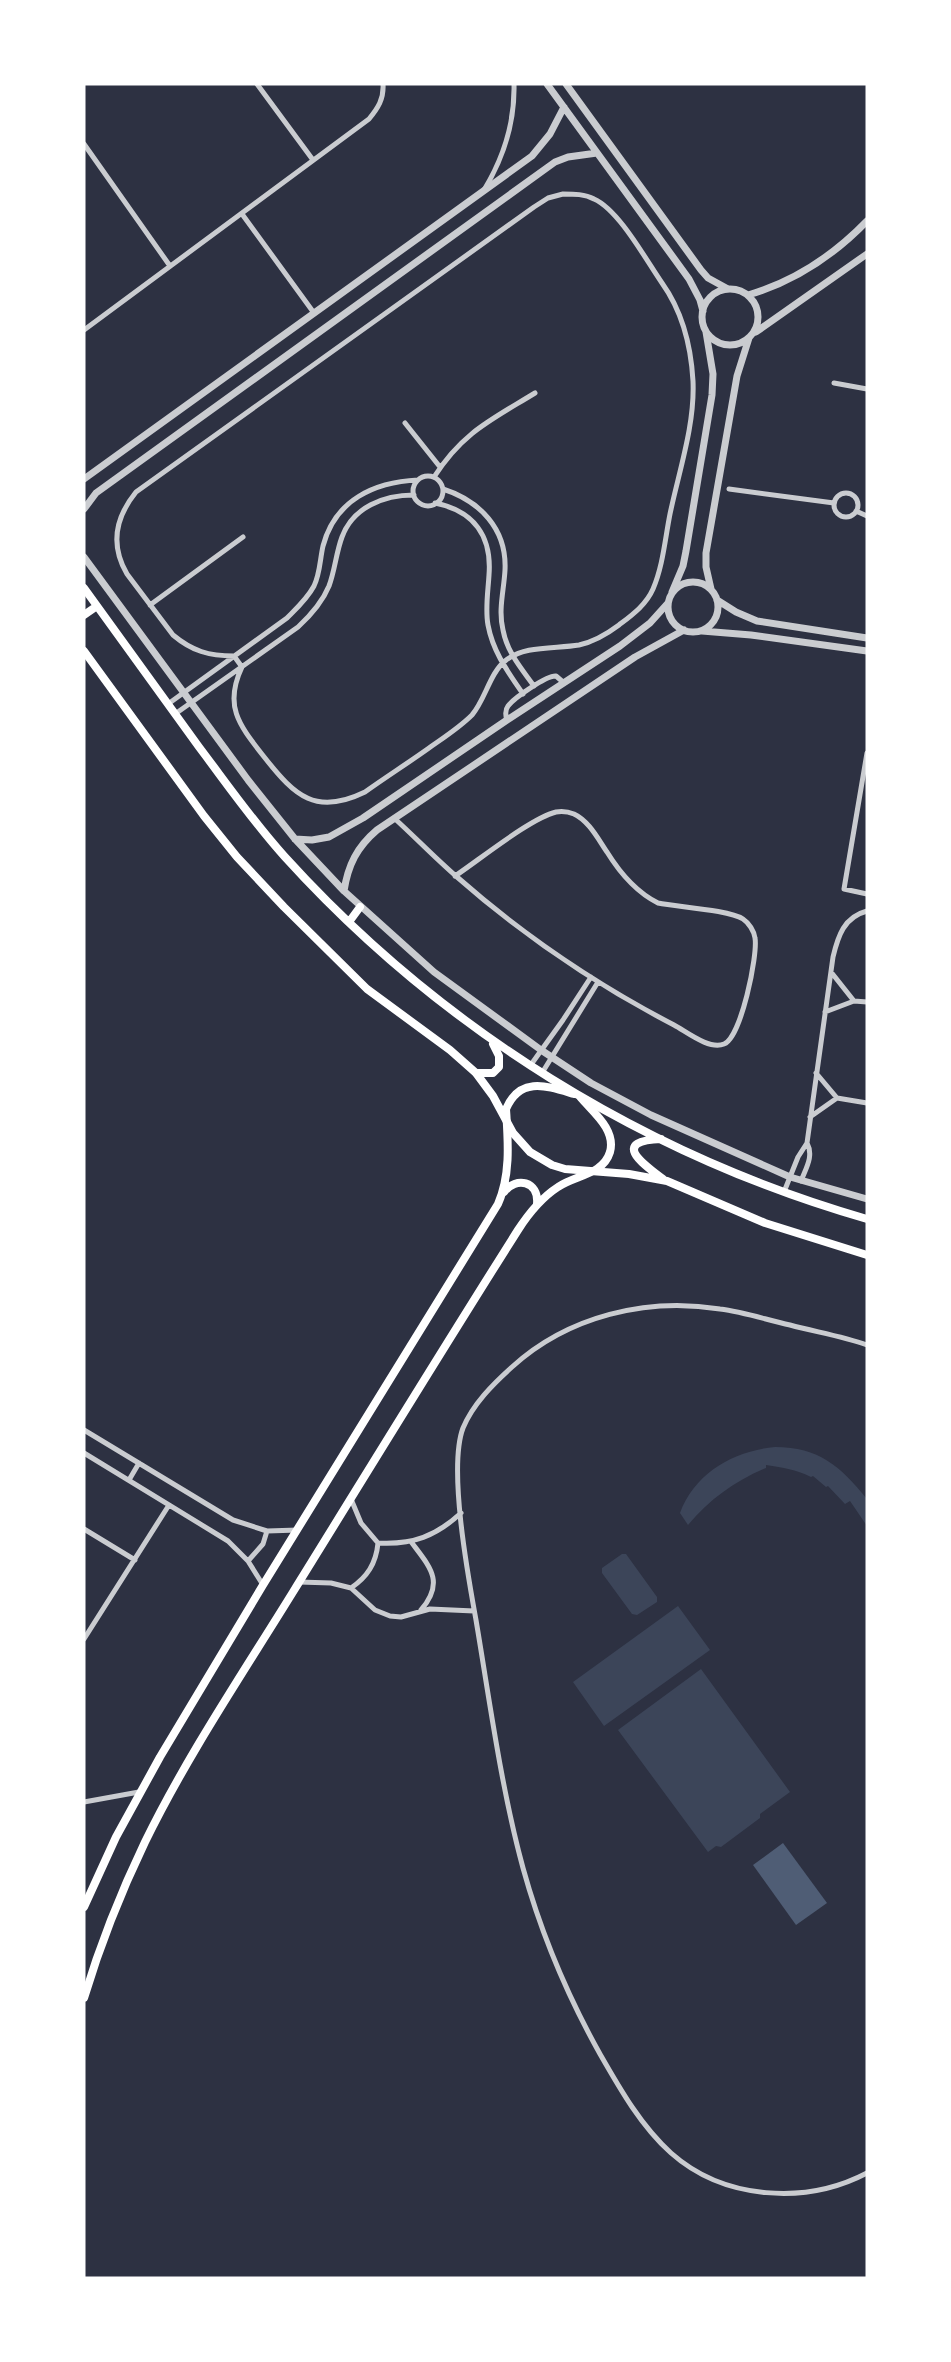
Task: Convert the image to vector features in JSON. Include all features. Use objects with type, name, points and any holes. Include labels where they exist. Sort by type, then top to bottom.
[{"type":"main road","points":[[84,588],[268,837],[349,922],[398,966],[492,1041],[578,1096],[722,1167],[784,1192],[867,1219]]},
{"type":"main road","points":[[84,615],[97,606]]},
{"type":"main road","points":[[84,651],[204,816],[269,892],[367,989],[450,1050],[476,1073],[521,1143],[541,1160],[565,1169],[629,1174],[667,1182],[773,1226],[867,1255]]},
{"type":"main road","points":[[349,922],[360,907]]},
{"type":"main road","points":[[476,1073],[493,1073],[499,1067],[499,1056],[492,1041]]},
{"type":"main road","points":[[84,1998],[111,1920],[145,1842],[191,1759],[524,1220],[537,1203],[567,1181],[591,1172],[604,1164],[608,1157],[611,1141],[605,1126],[578,1096],[542,1086],[526,1087],[509,1101],[506,1108],[508,1156],[504,1192]]},
{"type":"main road","points":[[662,1139],[642,1141],[636,1146],[635,1154],[638,1161],[667,1182]]},
{"type":"main road","points":[[84,1905],[139,1792],[504,1192],[513,1183],[524,1182],[536,1192],[537,1203]]},
{"type":"street","points":[[257,84],[313,160]]},
{"type":"street","points":[[84,330],[369,119],[379,108],[383,84]]},
{"type":"street","points":[[482,193],[505,150],[511,126],[514,84]]},
{"type":"street","points":[[295,839],[323,839],[337,833],[642,630],[668,603],[683,566],[712,395],[712,374],[700,300],[689,279],[547,84]]},
{"type":"street","points":[[566,84],[700,270],[718,285],[728,289]]},
{"type":"street","points":[[84,479],[532,156],[542,146],[564,107]]},
{"type":"street","points":[[84,144],[170,266]]},
{"type":"street","points":[[84,509],[96,493],[555,162],[568,157],[597,153]]},
{"type":"street","points":[[234,656],[210,655],[190,648],[173,635],[122,565],[116,543],[118,521],[136,492],[548,198],[563,194],[579,194],[594,198],[607,206],[668,291],[677,308],[692,363],[693,391],[690,420],[660,563],[652,590],[646,601],[618,626],[587,642],[512,656],[502,663],[479,706],[459,726],[365,792],[353,798],[333,802],[312,799],[293,791],[247,735],[234,713],[233,701],[237,678],[242,667]]},
{"type":"street","points":[[242,214],[314,313]]},
{"type":"street","points":[[748,295],[790,280],[845,241],[867,221]]},
{"type":"street","points":[[706,332],[716,342],[729,346],[743,343],[867,254]]},
{"type":"street","points":[[702,311],[714,294],[735,289],[748,295],[758,313],[757,327],[751,336],[737,376],[706,553],[706,567],[711,589],[717,600],[757,621],[867,638]]},
{"type":"street","points":[[834,383],[867,389]]},
{"type":"street","points":[[434,477],[459,444],[474,430],[535,393]]},
{"type":"street","points":[[405,423],[440,467]]},
{"type":"street","points":[[168,704],[287,618],[302,603],[314,585],[330,527],[340,511],[355,498],[369,489],[402,481],[418,480],[423,477],[434,477],[443,489],[440,500],[430,505],[420,503],[414,495],[415,484],[418,480]]},
{"type":"street","points":[[443,489],[480,507],[500,535],[505,569],[501,618],[505,639],[512,656],[534,686]]},
{"type":"street","points":[[729,489],[834,503]]},
{"type":"street","points":[[848,493],[857,500],[856,511],[850,516],[842,516],[836,511],[834,503],[838,496],[848,493]]},
{"type":"street","points":[[175,714],[298,627],[316,610],[328,588],[343,535],[361,512],[386,498],[414,495]]},
{"type":"street","points":[[435,503],[460,511],[471,519],[486,541],[490,572],[487,622],[492,644],[523,694]]},
{"type":"street","points":[[856,511],[867,516]]},
{"type":"street","points":[[150,605],[243,537]]},
{"type":"street","points":[[84,557],[260,796],[295,839],[360,907],[456,990],[591,1083],[651,1115],[790,1177],[867,1199]]},
{"type":"street","points":[[672,592],[682,584],[694,581],[711,589]]},
{"type":"street","points":[[702,631],[716,618],[717,600]]},
{"type":"street","points":[[668,603],[671,619],[684,630]]},
{"type":"street","points":[[344,891],[348,870],[357,851],[368,838],[394,818],[635,657],[684,630],[751,634],[867,651]]},
{"type":"street","points":[[234,656],[242,667]]},
{"type":"street","points":[[507,720],[505,715],[508,705],[534,686],[552,675],[563,682]]},
{"type":"street","points":[[867,753],[865,779],[844,889],[867,894]]},
{"type":"street","points":[[394,818],[455,876],[516,925],[598,982],[708,1043],[720,1045],[734,1036],[740,1020],[756,942],[745,920],[740,917],[658,903],[646,897],[615,864],[580,817],[568,812],[553,813],[534,823],[455,876]]},
{"type":"street","points":[[801,1181],[810,1157],[810,1148],[807,1143],[810,1117],[837,943],[844,926],[851,918],[867,911]]},
{"type":"street","points":[[831,972],[854,1001]]},
{"type":"street","points":[[530,1066],[591,977]]},
{"type":"street","points":[[542,1073],[598,982]]},
{"type":"street","points":[[825,1012],[854,1001],[867,1002]]},
{"type":"street","points":[[554,1032],[564,1038]]},
{"type":"street","points":[[816,1073],[837,1098],[867,1103]]},
{"type":"street","points":[[810,1117],[837,1098]]},
{"type":"street","points":[[784,1192],[801,1149],[807,1143]]},
{"type":"street","points":[[867,1345],[759,1317],[703,1306],[664,1305],[608,1315],[575,1327],[543,1343],[515,1364],[487,1392],[468,1417],[462,1431],[457,1462],[461,1513],[474,1611],[510,1812],[532,1898],[554,1958],[599,2053],[649,2129],[673,2155],[704,2174],[738,2188],[774,2193],[811,2192],[846,2182],[867,2172]]},
{"type":"street","points":[[84,1430],[233,1520],[267,1530],[298,1530]]},
{"type":"street","points":[[84,1452],[228,1541],[248,1561],[263,1585]]},
{"type":"street","points":[[129,1480],[139,1463]]},
{"type":"street","points":[[351,1498],[361,1523],[378,1543],[376,1558],[369,1572],[351,1588]]},
{"type":"street","points":[[84,1639],[169,1505]]},
{"type":"street","points":[[378,1543],[412,1543],[442,1530],[461,1513]]},
{"type":"street","points":[[84,1529],[135,1560]]},
{"type":"street","points":[[248,1561],[262,1544],[267,1530]]},
{"type":"street","points":[[412,1543],[430,1567],[434,1581],[431,1597],[421,1610]]},
{"type":"street","points":[[299,1582],[331,1583],[351,1588],[375,1610],[390,1616],[401,1617],[421,1610],[474,1611]]},
{"type":"street","points":[[84,1802],[139,1792]]},
{"type":"shaded area","points":[[775,1447],[804,1450],[838,1468],[867,1499],[867,1526],[850,1501],[845,1504],[828,1486],[826,1487],[813,1476],[766,1465],[766,1468],[724,1492],[688,1525],[680,1513],[695,1486],[717,1466],[745,1453]]},
{"type":"shaded area","points":[[622,1554],[626,1554],[657,1597],[657,1602],[637,1615],[632,1614],[602,1573],[602,1568]]},
{"type":"shaded area","points":[[678,1606],[710,1650],[604,1726],[573,1682]]},
{"type":"shaded area","points":[[701,1669],[790,1792],[721,1847],[716,1846],[708,1852],[618,1730]]},
{"type":"shaded area","points":[[783,1843],[827,1903],[796,1925],[753,1865]]}]
